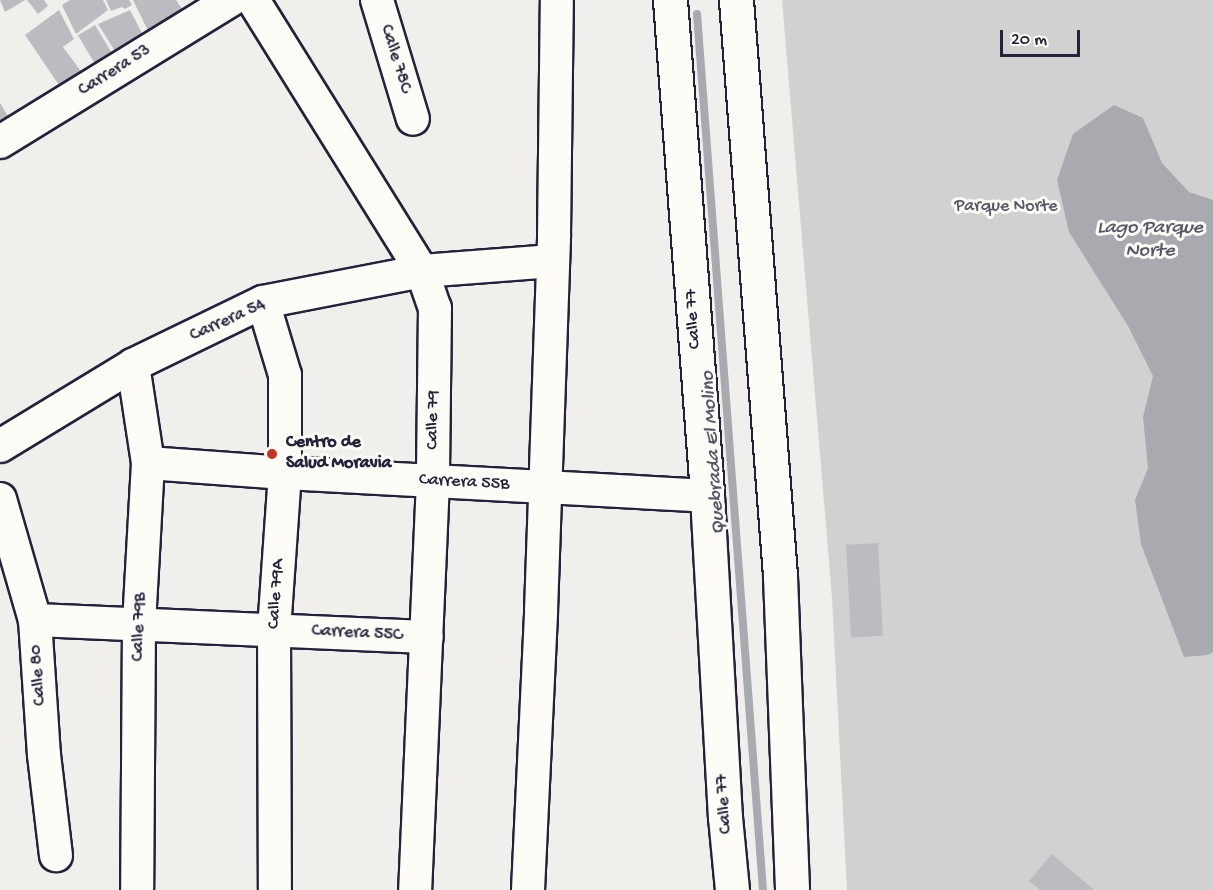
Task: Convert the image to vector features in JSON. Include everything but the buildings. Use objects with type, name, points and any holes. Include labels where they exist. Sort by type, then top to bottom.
[{"type":"main road","name":"Calle 77","points":[[675,5],[725,817],[732,890]]},
{"type":"main road","points":[[731,6],[780,576],[792,890]]},
{"type":"street","name":"Carrera 53","points":[[0,142],[231,0]]},
{"type":"street","name":"Calle 79","points":[[253,0],[422,271],[435,308],[434,481],[415,890]]},
{"type":"street","name":"Calle 78C","points":[[377,0],[413,118]]},
{"type":"street","points":[[528,890],[542,611],[544,487],[553,261],[557,0]]},
{"type":"street","name":"Carrera 54","points":[[0,446],[133,365],[263,302],[422,271],[553,261]]},
{"type":"street","name":"Calle 79A","points":[[263,302],[285,375],[285,473],[274,631],[275,890]]},
{"type":"street","name":"Calle 79B","points":[[133,365],[148,463],[139,625],[138,890]]},
{"type":"street","name":"Carrera 55B","points":[[148,463],[285,473],[707,496]]},
{"type":"street","name":"Calle 80","points":[[0,499],[35,620],[44,755],[56,855]]},
{"type":"street","name":"Carrera 55C","points":[[35,620],[427,638]]},
{"type":"green space","name":"Parque Norte","points":[[782,0],[1213,0],[1213,890],[847,890],[832,598]]},
{"type":"water","name":"Lago Parque Norte","points":[[1114,105],[1143,118],[1162,163],[1189,192],[1213,200],[1213,652],[1208,655],[1184,657],[1141,544],[1135,500],[1148,468],[1143,417],[1153,376],[1128,326],[1069,232],[1057,180],[1073,134]]},
{"type":"waterway","name":"Quebrada El Molino","points":[[697,14],[763,890]]},
{"type":"place","name":"Centro de Salud Moravia","points":[[272,454]]}]
